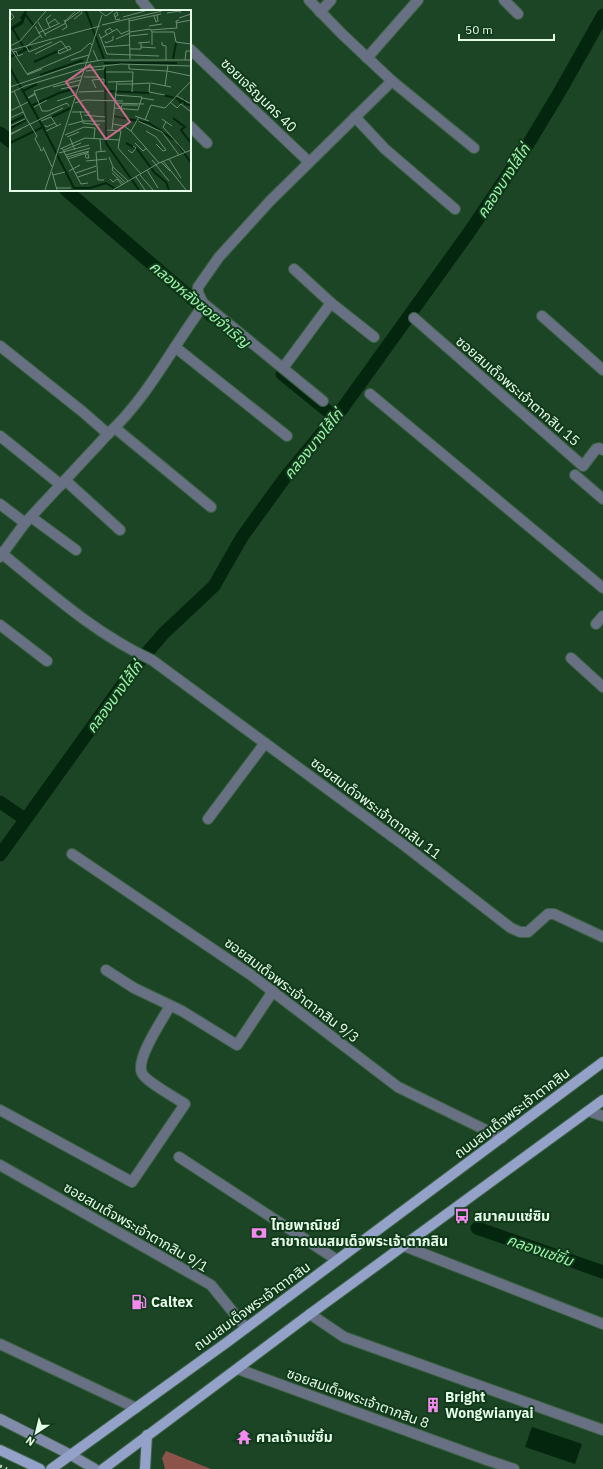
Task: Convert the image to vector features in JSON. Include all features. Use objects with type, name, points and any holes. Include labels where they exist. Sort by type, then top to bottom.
[{"type":"main road","name":"ถนนสมเด็จพระเจ้าตากสิน","points":[[51,1469],[246,1328],[603,1062]]},
{"type":"main road","points":[[102,1469],[310,1314],[603,1100]]},
{"type":"main road","points":[[0,1419],[71,1455],[94,1469]]},
{"type":"main road","points":[[145,1469],[147,1435]]},
{"type":"main road","points":[[0,1450],[40,1469]]},
{"type":"street","points":[[141,0],[148,10]]},
{"type":"street","points":[[309,0],[392,81],[474,148]]},
{"type":"street","points":[[320,12],[331,0]]},
{"type":"street","points":[[368,58],[418,0]]},
{"type":"street","points":[[504,0],[518,14]]},
{"type":"street","name":"ซอยเจริญนคร 40","points":[[191,50],[309,162]]},
{"type":"street","points":[[323,401],[203,304],[198,293],[198,287],[219,257],[270,201],[392,81]]},
{"type":"street","points":[[355,117],[385,149],[455,209]]},
{"type":"street","points":[[191,127],[206,143]]},
{"type":"street","points":[[294,269],[331,303],[374,337]]},
{"type":"street","points":[[283,368],[331,303]]},
{"type":"street","points":[[1,554],[28,520],[121,422],[159,373],[203,304]]},
{"type":"street","points":[[542,316],[603,370]]},
{"type":"street","name":"ซอยสมเด็จพระเจ้าตากสิน 15","points":[[414,318],[583,466],[596,449],[599,448],[603,450]]},
{"type":"street","points":[[0,346],[83,412],[112,431],[211,507]]},
{"type":"street","points":[[175,347],[287,436]]},
{"type":"street","points":[[370,394],[603,588]]},
{"type":"street","points":[[0,436],[63,483],[120,530]]},
{"type":"street","points":[[575,475],[603,499]]},
{"type":"street","points":[[0,504],[76,550]]},
{"type":"street","name":"ซอยสมเด็จพระเจ้าตากสิน 11","points":[[1,554],[61,602],[116,641],[136,653],[152,660],[405,846],[511,928],[520,932],[528,932],[548,914],[554,914],[603,937]]},
{"type":"street","points":[[596,624],[603,616]]},
{"type":"street","points":[[0,625],[47,660]]},
{"type":"street","points":[[571,658],[603,687]]},
{"type":"street","points":[[208,820],[265,743]]},
{"type":"street","name":"ซอยสมเด็จพระเจ้าตากสิน 9/3","points":[[72,854],[251,975],[398,1087],[502,1138]]},
{"type":"street","points":[[106,970],[134,988],[182,1011],[237,1045],[273,991]]},
{"type":"street","points":[[0,1110],[132,1182],[185,1104],[149,1080],[142,1074],[140,1066],[146,1048],[170,1006]]},
{"type":"street","points":[[588,1111],[603,1116]]},
{"type":"street","points":[[179,1157],[337,1260]]},
{"type":"street","name":"ซอยสมเด็จพระเจ้าตากสิน 9/1","points":[[0,1165],[211,1286],[246,1328]]},
{"type":"street","points":[[404,1246],[603,1324]]},
{"type":"street","points":[[310,1314],[344,1337],[603,1430]]},
{"type":"street","points":[[0,1344],[136,1408]]},
{"type":"street","name":"ซอยสมเด็จพระเจ้าตากสิน 8","points":[[238,1369],[485,1465],[514,1469]]},
{"type":"shaded area","points":[[532,1427],[582,1444],[575,1464],[525,1447]]},
{"type":"shaded area","points":[[166,1451],[211,1469],[165,1469],[162,1458]]},
{"type":"waterway","name":"คลองบางไส้ไก่","points":[[0,855],[138,663],[164,633],[214,586],[242,537],[284,479],[342,409],[470,231],[527,146],[603,15]]},
{"type":"waterway","name":"คลองหลังซอยจำเริญ","points":[[0,133],[10,141]]},
{"type":"waterway","name":"คลองหลังซอยจำเริญ","points":[[67,191],[212,316]]},
{"type":"waterway","name":"คลองหลังซอยจำเริญ","points":[[282,374],[335,417]]},
{"type":"waterway","points":[[0,802],[25,819]]},
{"type":"waterway","name":"คลองแซ่ซิ้ม","points":[[477,1228],[603,1272]]},
{"type":"railway","points":[[0,1466],[7,1469]]},
{"type":"place","name":"สมาคมแซ่ซิม","points":[[462,1216]]},
{"type":"place","name":"ไทยพาณิชย์ สาขาถนนสมเด็จพระเจ้าตากสิน","points":[[259,1233]]},
{"type":"place","name":"Caltex","points":[[139,1302]]},
{"type":"place","name":"Bright Wongwianyai","points":[[433,1405]]},
{"type":"place","name":"ศาลเจ้าแซ่ซิ้ม","points":[[244,1437]]}]
